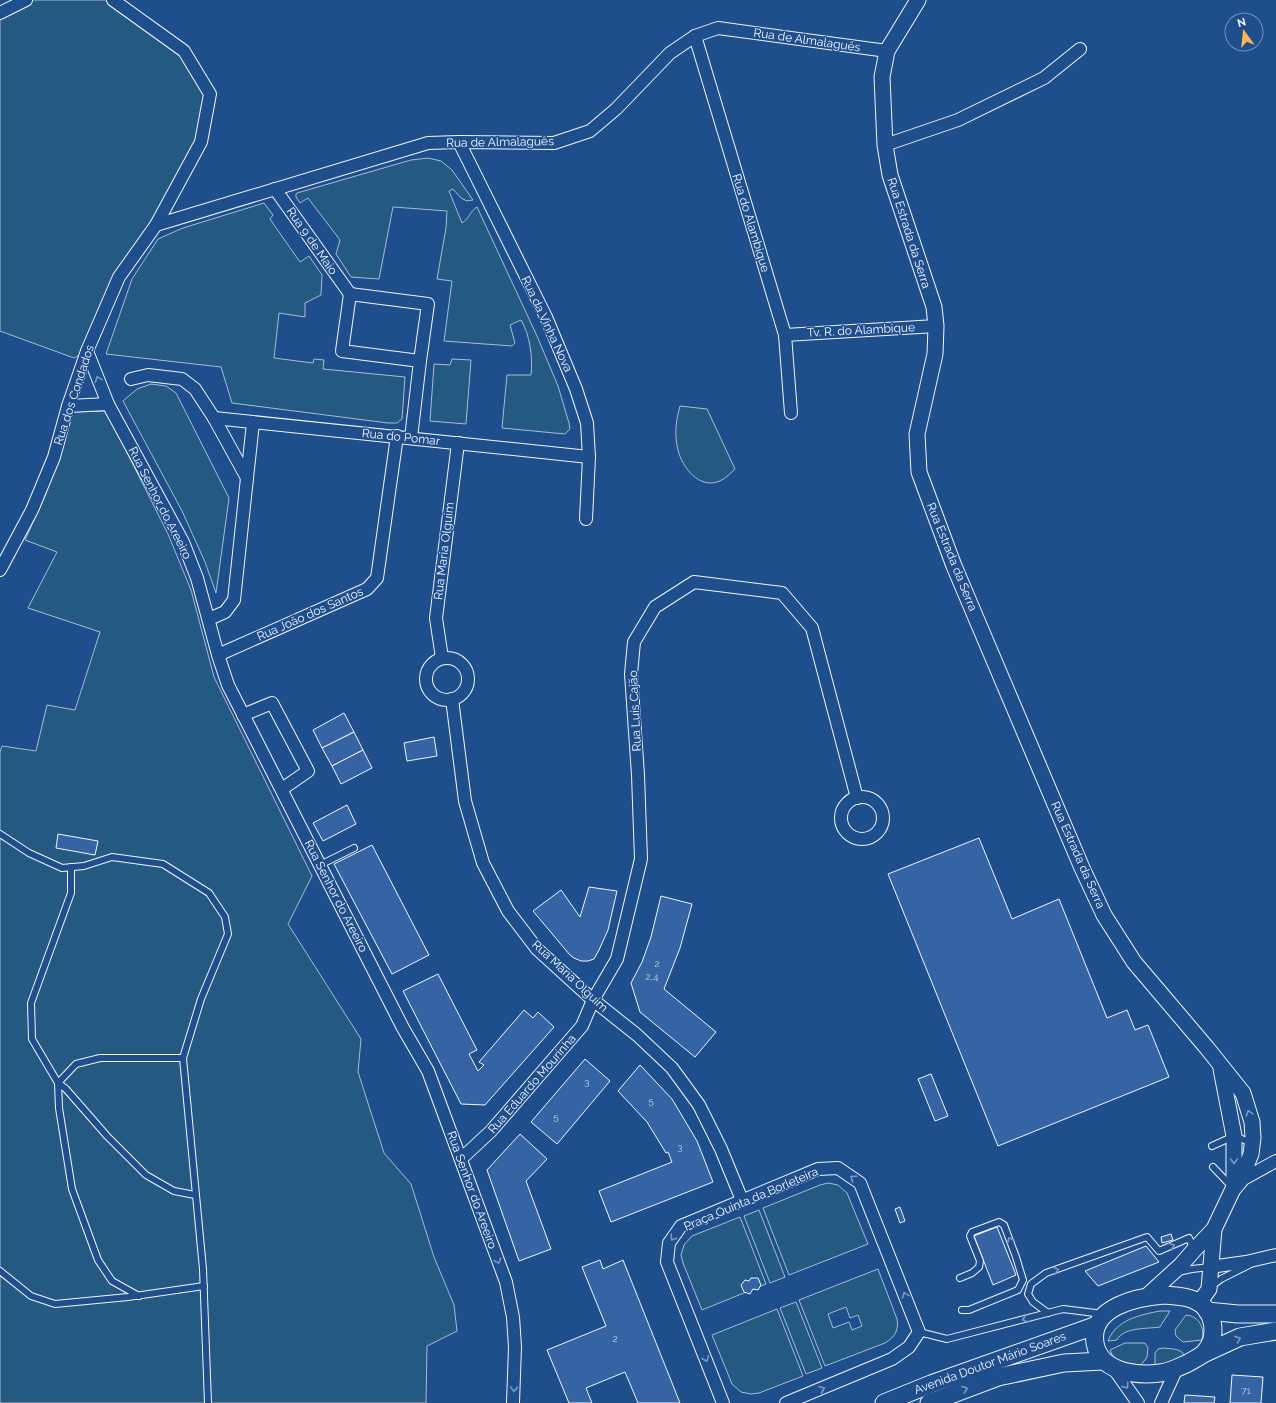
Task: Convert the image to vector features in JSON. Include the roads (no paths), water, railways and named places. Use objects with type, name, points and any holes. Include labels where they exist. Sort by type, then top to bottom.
[{"type":"main road","points":[[1203,1354],[1211,1343],[1214,1331],[1211,1318],[1203,1307],[1194,1300],[1181,1297],[1164,1295],[1147,1296],[1116,1307],[1101,1320],[1094,1338],[1097,1350],[1109,1365],[1144,1374],[1161,1373],[1177,1368],[1240,1337],[1276,1331]]},
{"type":"main road","points":[[1203,1307],[1238,1314],[1276,1314]]},
{"type":"main road","name":"Avenida Doutor Mário Soares","points":[[884,1403],[1101,1320]]},
{"type":"main road","name":"Avenida Doutor Mário Soares","points":[[929,1403],[998,1377],[1064,1363],[1109,1365]]},
{"type":"street","points":[[0,13],[26,0]]},
{"type":"street","name":"Rua dos Condados","points":[[0,570],[32,510],[54,457],[68,406],[87,351],[119,277],[156,225],[201,142],[210,94],[184,51],[113,0]]},
{"type":"street","name":"Rua Estrada da Serra","points":[[918,0],[887,51],[882,77],[885,145],[890,175],[934,307],[936,326],[935,354],[917,434],[919,472],[954,566],[1082,868],[1104,915],[1134,962],[1243,1093],[1252,1122],[1251,1154],[1214,1229]]},
{"type":"street","name":"Rua de Almalaguês","points":[[156,225],[428,143],[554,143],[590,131],[616,108],[670,53],[695,36],[718,28],[887,51]]},
{"type":"street","name":"Rua do Alambique","points":[[695,36],[785,334],[791,412]]},
{"type":"street","points":[[885,145],[958,120],[1044,78],[1080,49]]},
{"type":"street","name":"Rua da Vinha Nova","points":[[459,142],[546,317],[572,379],[587,422],[589,457],[586,519]]},
{"type":"street","name":"Rua 9 de Maio","points":[[275,189],[350,294]]},
{"type":"street","points":[[411,438],[428,304],[350,294],[342,351],[420,361]]},
{"type":"street","name":"Tv. R. do Alambique","points":[[785,334],[936,326]]},
{"type":"street","name":"Rua Senhor do Areeiro","points":[[87,351],[108,404],[183,542],[197,578],[218,655],[228,685],[403,1028],[428,1071],[506,1282],[513,1317],[515,1347],[513,1403]]},
{"type":"street","points":[[131,379],[148,375],[182,379],[195,389],[214,418],[246,478]]},
{"type":"street","points":[[68,406],[108,404]]},
{"type":"street","name":"Rua do Pomar","points":[[214,418],[589,457]]},
{"type":"street","points":[[209,619],[225,612],[234,600],[253,423]]},
{"type":"street","name":"Rua João dos Santos","points":[[218,655],[367,589],[377,578],[397,436]]},
{"type":"street","name":"Rua Maria Olguim","points":[[442,658],[436,618],[458,443]]},
{"type":"street","name":"Rua Luís Cajão","points":[[593,1000],[617,959],[641,859],[638,775],[631,674],[634,642],[655,607],[694,582],[782,593],[812,628],[857,798]]},
{"type":"street","points":[[442,658],[450,658],[458,661],[464,666],[468,674],[468,682],[465,690],[460,696],[452,699],[444,699],[436,696],[430,691],[427,683],[426,675],[429,668],[442,658]]},
{"type":"street","name":"Rua Maria Olguim","points":[[452,699],[465,801],[483,863],[508,911],[537,949],[593,1000],[637,1035],[672,1068],[702,1111],[721,1149],[742,1200]]},
{"type":"street","points":[[243,715],[272,703],[289,734],[308,771],[282,789]]},
{"type":"street","name":"Rua Eduardo Mourinha","points":[[461,1159],[491,1131],[582,1026],[593,1000]]},
{"type":"street","name":"Rua Estrada da Serra","points":[[1221,1067],[1234,1136],[1237,1185]]},
{"type":"street","points":[[1237,1185],[1276,1161]]},
{"type":"street","name":"Praça Quinta da Borleteira","points":[[723,1403],[667,1262],[669,1243],[681,1226],[818,1169],[838,1168],[860,1183],[919,1332]]},
{"type":"street","points":[[1147,1296],[1181,1265],[1214,1229]]},
{"type":"street","points":[[1203,1307],[1209,1289],[1214,1229]]},
{"type":"street","points":[[1210,1267],[1246,1262],[1271,1256]]},
{"type":"street","points":[[786,1403],[892,1359],[909,1347],[919,1332]]},
{"type":"street","points":[[1109,1365],[1138,1403]]},
{"type":"street","points":[[1161,1403],[1177,1368]]},
{"type":"lane","points":[[0,834],[29,854],[62,868],[84,866],[112,857],[163,864],[209,893],[225,917],[228,934],[201,999],[183,1058],[204,1286],[208,1403]]},
{"type":"lane","points":[[320,865],[354,848]]},
{"type":"lane","points":[[71,868],[71,893],[31,1002],[32,1039],[58,1083],[66,1089],[107,1136],[146,1175],[174,1191],[195,1195]]},
{"type":"lane","points":[[139,1296],[112,1281],[98,1260],[72,1189],[59,1108],[58,1083],[76,1064],[100,1058],[183,1058]]},
{"type":"lane","points":[[1212,1146],[1234,1136],[1252,1144]]},
{"type":"lane","points":[[1213,1167],[1237,1185]]},
{"type":"lane","points":[[960,1278],[972,1273],[979,1267],[980,1261],[970,1236],[972,1232],[999,1222],[1004,1225],[1016,1256],[1023,1280],[1018,1290],[969,1310],[962,1310]]},
{"type":"lane","points":[[1048,1313],[1033,1302],[1028,1294],[1031,1284],[1046,1273],[1147,1237],[1159,1251],[1189,1238],[1194,1250]]},
{"type":"lane","points":[[1209,1289],[1221,1279],[1271,1256]]},
{"type":"lane","points":[[1170,1274],[1210,1267]]},
{"type":"lane","points":[[0,1271],[31,1296],[55,1304],[139,1296],[204,1286]]},
{"type":"lane","points":[[919,1332],[947,1339],[1063,1309],[1101,1320]]}]
